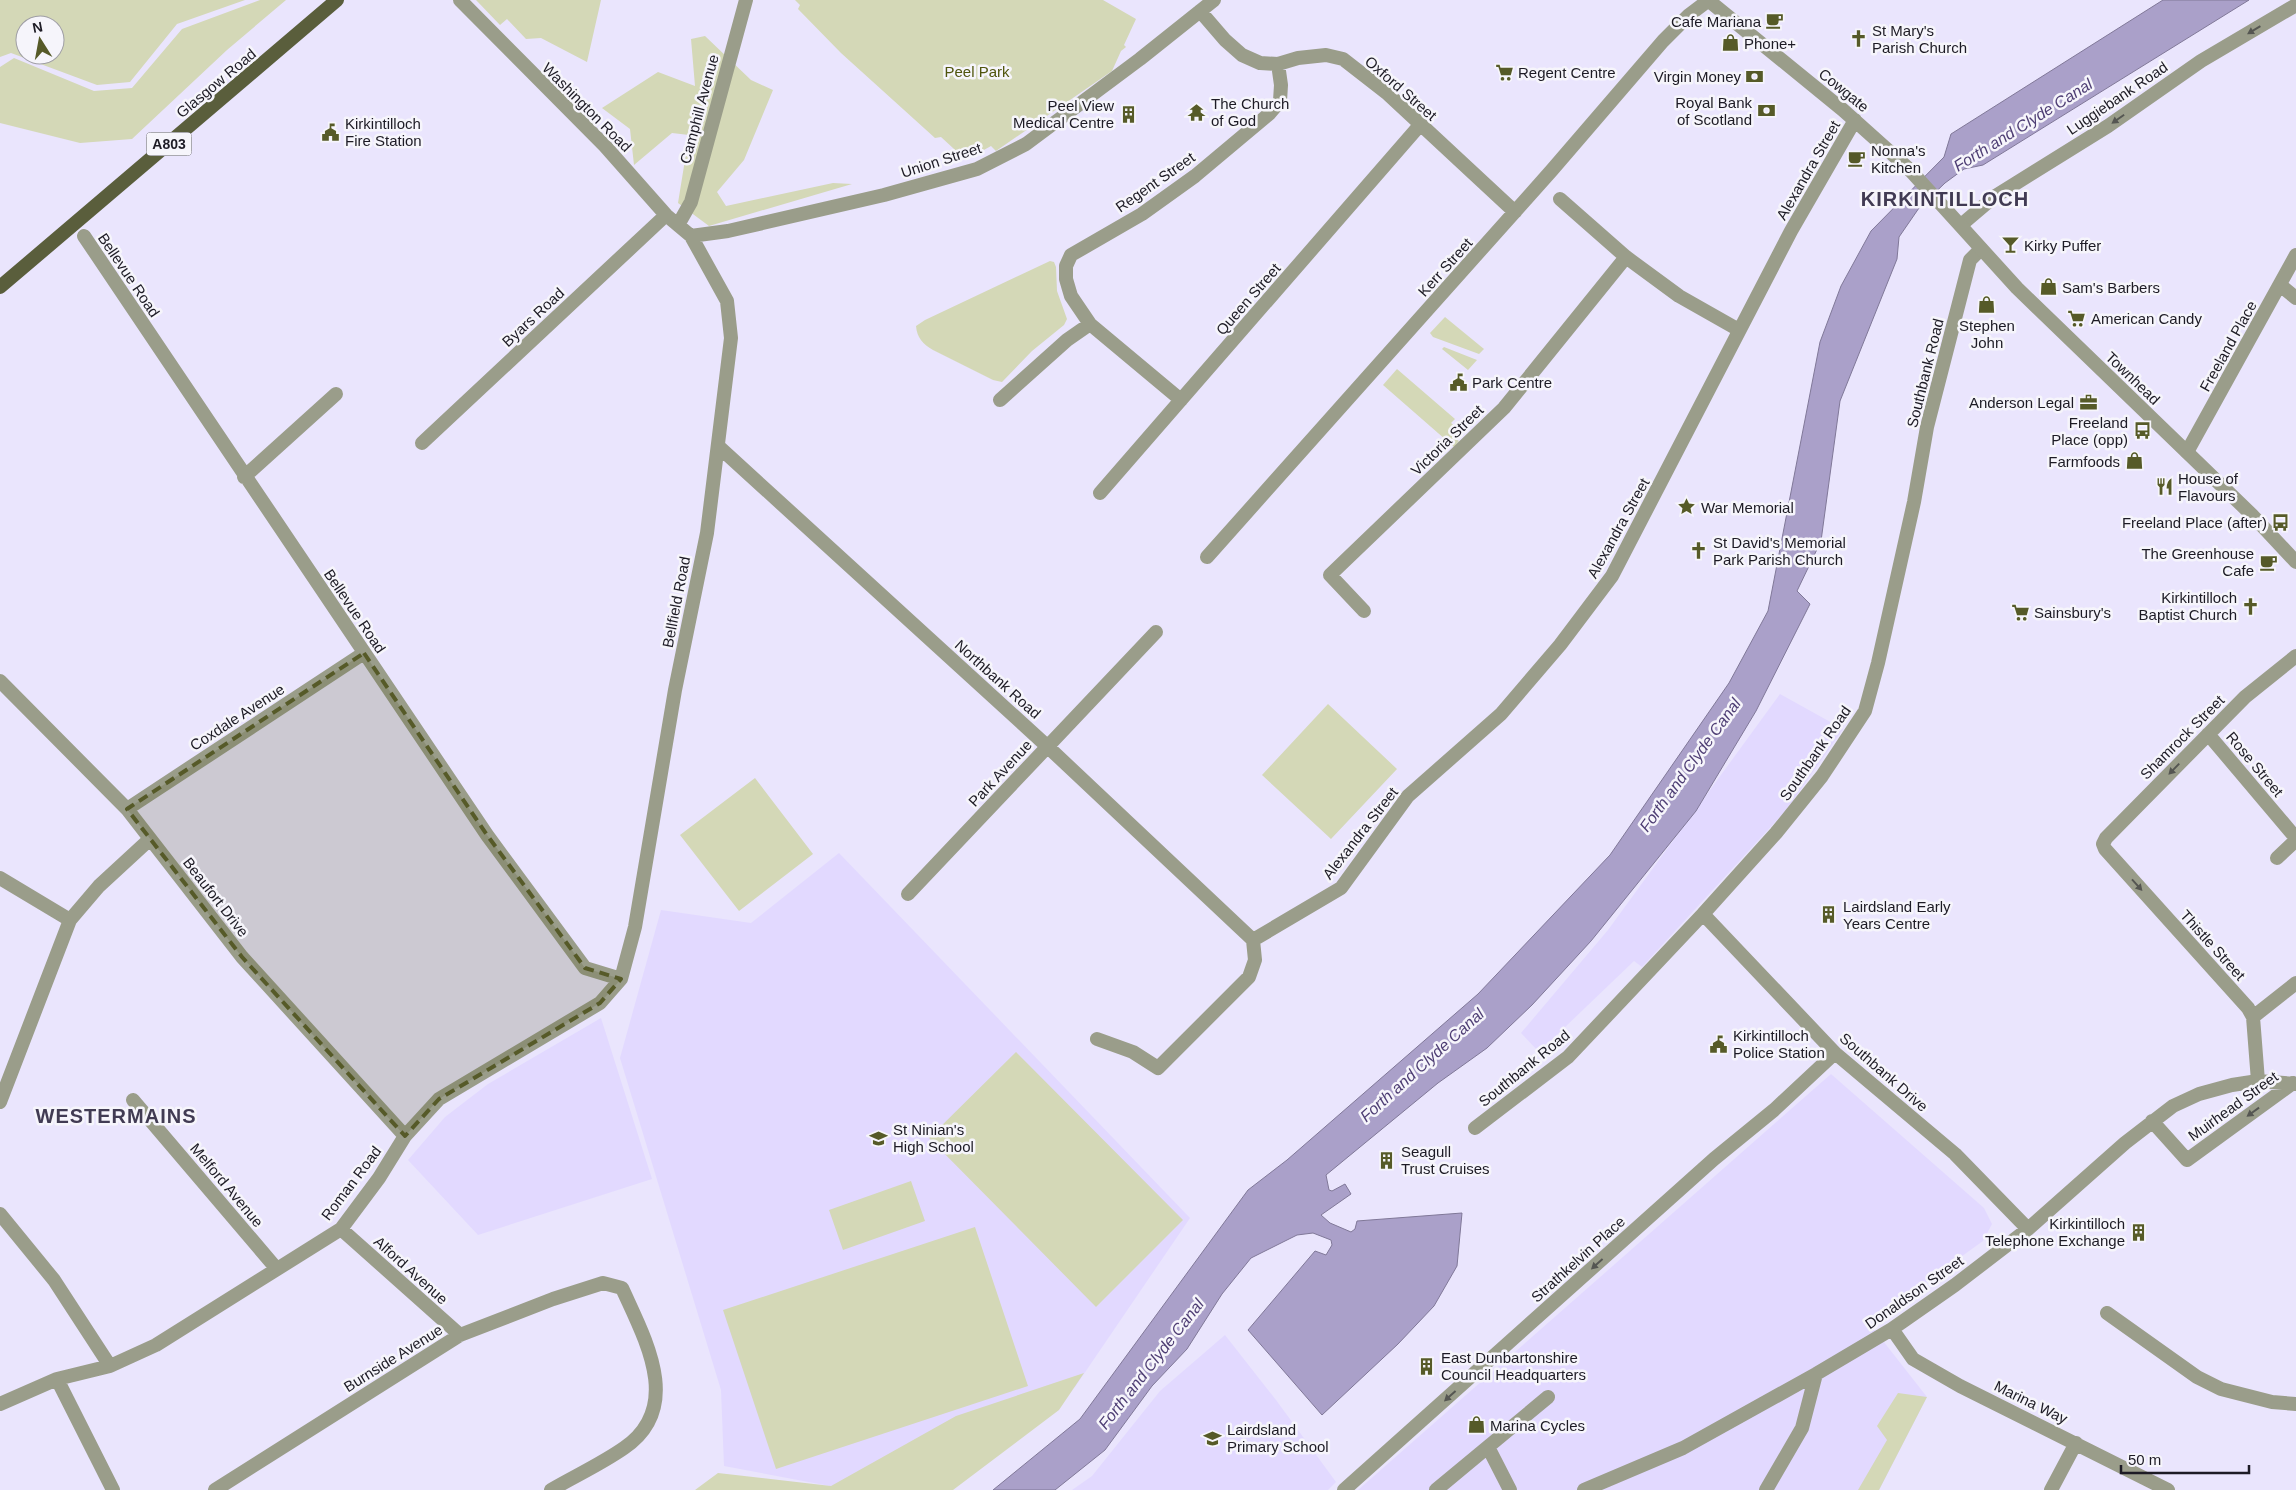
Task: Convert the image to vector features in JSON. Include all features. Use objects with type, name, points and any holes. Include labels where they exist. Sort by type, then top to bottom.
[{"type":"main road","name":"Glasgow Road","points":[[0,287],[337,0]]},
{"type":"street","name":"Washington Road","points":[[460,0],[605,146],[666,215],[691,236]]},
{"type":"street","name":"Camphill Avenue","points":[[678,225],[691,202],[746,0]]},
{"type":"street","name":"Union Street","points":[[691,236],[728,231],[884,195],[977,169],[1026,144],[1214,0]]},
{"type":"street","name":"Cowgate","points":[[1709,0],[1855,120],[1910,170],[1951,214]]},
{"type":"street","name":"Kerr Street","points":[[1207,557],[1515,212],[1663,41],[1689,15],[1709,0]]},
{"type":"street","name":"Luggiebank Road","points":[[1961,225],[1994,197],[2108,126],[2201,62],[2296,5]]},
{"type":"street","name":"Oxford Street","points":[[1200,11],[1225,40],[1242,55],[1260,62],[1278,64],[1298,58],[1326,55],[1343,59],[1388,94],[1515,212]]},
{"type":"street","name":"Regent Street","points":[[1181,400],[1090,324],[1071,296],[1066,279],[1066,266],[1071,255],[1142,214],[1188,182],[1269,114],[1280,101],[1281,85],[1278,64]]},
{"type":"street","name":"Alexandra Street","points":[[1254,940],[1341,888],[1408,796],[1501,714],[1560,645],[1612,576],[1806,204],[1855,120]]},
{"type":"street","name":"Queen Street","points":[[1100,493],[1420,125]]},
{"type":"street","points":[[1560,198],[1626,257],[1679,296],[1739,330]]},
{"type":"street","name":"Townhead","points":[[1951,214],[1981,249],[2061,332],[2252,514],[2296,562]]},
{"type":"street","name":"Byars Road","points":[[422,443],[666,215]]},
{"type":"street","name":"Bellevue Road","points":[[84,236],[244,477],[487,834],[585,968],[621,980]]},
{"type":"street","name":"Bellfield Road","points":[[621,980],[636,927],[675,690],[707,533],[731,338],[727,300],[691,236]]},
{"type":"street","name":"Southbank Road","points":[[1475,1128],[1568,1056],[1703,914],[1776,833],[1822,776],[1865,711],[1878,663],[1914,502],[1932,408],[1970,260],[1981,249]]},
{"type":"street","name":"Freeland Place","points":[[2187,452],[2296,255]]},
{"type":"street","name":"Victoria Street","points":[[1364,611],[1330,575],[1504,408],[1626,257]]},
{"type":"street","points":[[2280,285],[2296,298]]},
{"type":"street","points":[[1000,400],[1067,340],[1090,324]]},
{"type":"street","points":[[244,477],[336,394]]},
{"type":"street","name":"Northbank Road","points":[[718,446],[1048,746],[1254,940]]},
{"type":"street","name":"Park Avenue","points":[[908,894],[1156,632]]},
{"type":"street","name":"Coxdale Avenue","points":[[127,809],[364,653]]},
{"type":"street","name":"Shamrock Street","points":[[2105,849],[2103,844],[2106,838],[2245,696],[2296,656]]},
{"type":"street","name":"Beaufort Drive","points":[[0,681],[127,809],[242,957],[405,1136]]},
{"type":"street","name":"Rose Street","points":[[2208,734],[2296,839],[2277,858]]},
{"type":"street","points":[[0,1102],[70,920],[99,886],[150,839]]},
{"type":"street","name":"Thistle Street","points":[[2105,849],[2248,1008],[2253,1016]]},
{"type":"street","points":[[0,878],[70,920]]},
{"type":"street","name":"Southbank Drive","points":[[1703,914],[1835,1053],[1954,1154],[2028,1228]]},
{"type":"street","points":[[1097,1039],[1132,1052],[1158,1068],[1249,977],[1255,960],[1254,940]]},
{"type":"street","name":"Roman Road","points":[[0,1404],[57,1379],[110,1366],[156,1345],[340,1229],[380,1178],[405,1136],[439,1099],[600,1003],[621,980]]},
{"type":"street","points":[[2258,1081],[2253,1016],[2296,983]]},
{"type":"street","name":"Strathkelvin Place","points":[[1344,1490],[1714,1159],[1774,1110],[1835,1053]]},
{"type":"street","name":"Donaldson Street","points":[[1584,1490],[1606,1486],[1684,1448],[1892,1329],[1955,1285],[2028,1228],[2152,1121],[2173,1106],[2199,1094],[2232,1085],[2258,1081],[2294,1084]]},
{"type":"street","name":"Muirhead Street","points":[[2152,1121],[2187,1160],[2294,1084]]},
{"type":"street","name":"Melford Avenue","points":[[133,1100],[276,1268]]},
{"type":"street","points":[[0,1214],[54,1280],[110,1366]]},
{"type":"street","name":"Alford Avenue","points":[[340,1229],[460,1335]]},
{"type":"street","name":"Burnside Avenue","points":[[215,1490],[460,1335],[554,1298],[603,1283],[622,1288],[648,1343],[656,1378],[655,1411],[645,1429],[625,1448],[551,1490]]},
{"type":"street","points":[[2107,1312],[2197,1377],[2221,1389],[2272,1402],[2296,1404]]},
{"type":"street","name":"Marina Way","points":[[1892,1329],[1913,1359],[1960,1386],[2076,1442],[2168,1490]]},
{"type":"street","points":[[1766,1490],[1802,1428],[1816,1374]]},
{"type":"street","points":[[57,1379],[113,1490]]},
{"type":"street","points":[[1436,1490],[1548,1397]]},
{"type":"street","points":[[2051,1490],[2076,1442]]},
{"type":"street","points":[[1488,1447],[1510,1490]]},
{"type":"highlighted area","points":[[364,653],[487,835],[585,968],[621,979],[600,1003],[439,1099],[405,1136],[242,957],[127,809]]},
{"type":"shaded area","points":[[1780,694],[1843,729],[1787,809],[1642,967],[1634,961],[1539,1052],[1521,1033],[1608,930]]},
{"type":"shaded area","name":"St Ninian's High School","points":[[839,853],[1190,1218],[1075,1387],[939,1490],[851,1490],[724,1466],[721,1390],[620,1058],[661,910],[751,923]]},
{"type":"shaded area","points":[[601,1018],[652,1179],[478,1235],[408,1160],[445,1117],[488,1084]]},
{"type":"shaded area","points":[[1831,1074],[1984,1208],[1992,1224],[1983,1241],[1869,1323],[1927,1397],[1879,1490],[1358,1490]]},
{"type":"shaded area","name":"Lairdsland Primary School","points":[[1225,1335],[1276,1400],[1336,1482],[1328,1490],[1072,1490],[1092,1476],[1160,1391]]},
{"type":"green space","points":[[0,0],[245,0],[177,24],[130,82],[97,85],[43,65],[65,65],[65,15],[15,15],[15,54],[11,53],[0,57]]},
{"type":"green space","points":[[260,0],[286,0],[227,50],[132,139],[80,143],[0,123],[0,67],[14,58],[15,65],[31,65],[94,91],[132,88],[182,29]]},
{"type":"green space","points":[[476,0],[601,0],[587,62],[541,38],[526,39],[507,19],[500,25]]},
{"type":"green space","name":"Peel Park","points":[[795,0],[1103,0],[1136,19],[1124,45],[1126,47],[1121,51],[1112,71],[996,151],[991,146],[966,160],[941,137],[935,138],[841,53],[798,9],[800,5]]},
{"type":"green space","points":[[705,36],[751,80],[773,90],[744,160],[717,192],[726,206],[833,183],[852,184],[709,226],[678,203],[689,135],[672,133],[634,165],[630,129],[602,108],[658,72],[695,86],[691,39]]},
{"type":"green space","points":[[1050,261],[1054,262],[1056,267],[1057,291],[1067,319],[1064,325],[1032,351],[1002,382],[993,380],[933,350],[923,343],[919,337],[916,326],[925,320]]},
{"type":"green space","points":[[1445,317],[1484,349],[1479,354],[1433,337],[1430,333]]},
{"type":"green space","points":[[1444,347],[1477,360],[1468,370],[1442,349]]},
{"type":"green space","points":[[1397,369],[1455,419],[1451,423],[1456,427],[1450,435],[1459,441],[1454,447],[1383,385]]},
{"type":"green space","points":[[1328,704],[1397,769],[1331,839],[1262,775]]},
{"type":"green space","points":[[755,778],[813,854],[739,911],[680,835]]},
{"type":"green space","points":[[1016,1052],[1183,1220],[1096,1307],[929,1138]]},
{"type":"green space","points":[[911,1181],[925,1221],[843,1250],[829,1210]]},
{"type":"green space","points":[[975,1227],[1028,1386],[776,1469],[723,1310]]},
{"type":"green space","points":[[1084,1373],[1059,1410],[953,1490],[695,1490],[718,1473],[831,1486],[956,1416]]},
{"type":"green space","points":[[1898,1393],[1927,1397],[1879,1490],[1858,1490],[1887,1440],[1877,1426]]},
{"type":"water","name":"Forth and Clyde Canal","points":[[2163,0],[2249,0],[1983,165],[1964,169],[1945,183],[1919,208],[1899,237],[1897,259],[1840,401],[1821,541],[1797,591],[1810,604],[1756,711],[1696,811],[1591,941],[1532,1005],[1487,1048],[1438,1083],[1326,1175],[1329,1190],[1332,1191],[1345,1184],[1351,1194],[1321,1215],[1330,1223],[1351,1232],[1355,1229],[1357,1221],[1462,1213],[1457,1266],[1434,1306],[1398,1344],[1322,1415],[1248,1330],[1315,1251],[1326,1255],[1332,1245],[1331,1240],[1313,1233],[1297,1235],[1251,1258],[1222,1294],[1187,1349],[1152,1386],[1105,1450],[1055,1490],[993,1490],[1080,1419],[1248,1190],[1287,1160],[1478,994],[1610,855],[1729,683],[1768,611],[1820,342],[1841,286],[1871,231],[1944,157],[1951,134]]},
{"type":"place","name":"Cafe Mariana","points":[[1775,21]]},
{"type":"place","name":"St Mary's Parish Church","points":[[1858,39]]},
{"type":"place","name":"Phone+","points":[[1730,43]]},
{"type":"place","name":"Regent Centre","points":[[1504,72]]},
{"type":"place","name":"Virgin Money","points":[[1755,76]]},
{"type":"place","name":"Royal Bank of Scotland","points":[[1766,111]]},
{"type":"place","name":"The Church of God","points":[[1197,112]]},
{"type":"place","name":"Peel View Medical Centre","points":[[1128,114]]},
{"type":"place","name":"Kirkintilloch Fire Station","points":[[331,132]]},
{"type":"place","name":"Nonna's Kitchen","points":[[1857,159]]},
{"type":"place","name":"Kirky Puffer","points":[[2010,245]]},
{"type":"place","name":"Sam's Barbers","points":[[2048,287]]},
{"type":"place","name":"Stephen John","points":[[1987,304]]},
{"type":"place","name":"American Candy","points":[[2077,318]]},
{"type":"place","name":"Park Centre","points":[[1458,382]]},
{"type":"place","name":"Anderson Legal","points":[[2088,402]]},
{"type":"place","name":"Freeland Place (opp)","points":[[2142,431]]},
{"type":"place","name":"Farmfoods","points":[[2134,461]]},
{"type":"place","name":"House of Flavours","points":[[2164,487]]},
{"type":"place","name":"War Memorial","points":[[1687,507]]},
{"type":"place","name":"Freeland Place (after)","points":[[2281,522]]},
{"type":"place","name":"St David's Memorial Park Parish Church","points":[[1699,551]]},
{"type":"place","name":"The Greenhouse Cafe","points":[[2268,562]]},
{"type":"place","name":"Kirkintilloch Baptist Church","points":[[2251,606]]},
{"type":"place","name":"Sainsbury's","points":[[2020,612]]},
{"type":"place","name":"Lairdsland Early Years Centre","points":[[1829,915]]},
{"type":"place","name":"Kirkintilloch Police Station","points":[[1719,1044]]},
{"type":"place","name":"St Ninian's High School","points":[[879,1138]]},
{"type":"place","name":"Seagull Trust Cruises","points":[[1387,1160]]},
{"type":"place","name":"Kirkintilloch Telephone Exchange","points":[[2139,1232]]},
{"type":"place","name":"East Dunbartonshire Council Headquarters","points":[[1427,1366]]},
{"type":"place","name":"Marina Cycles","points":[[1476,1425]]},
{"type":"place","name":"Lairdsland Primary School","points":[[1213,1438]]},
{"type":"district","name":"KIRKINTILLOCH","points":[[1945,199]]},
{"type":"district","name":"WESTERMAINS","points":[[116,1116]]}]
